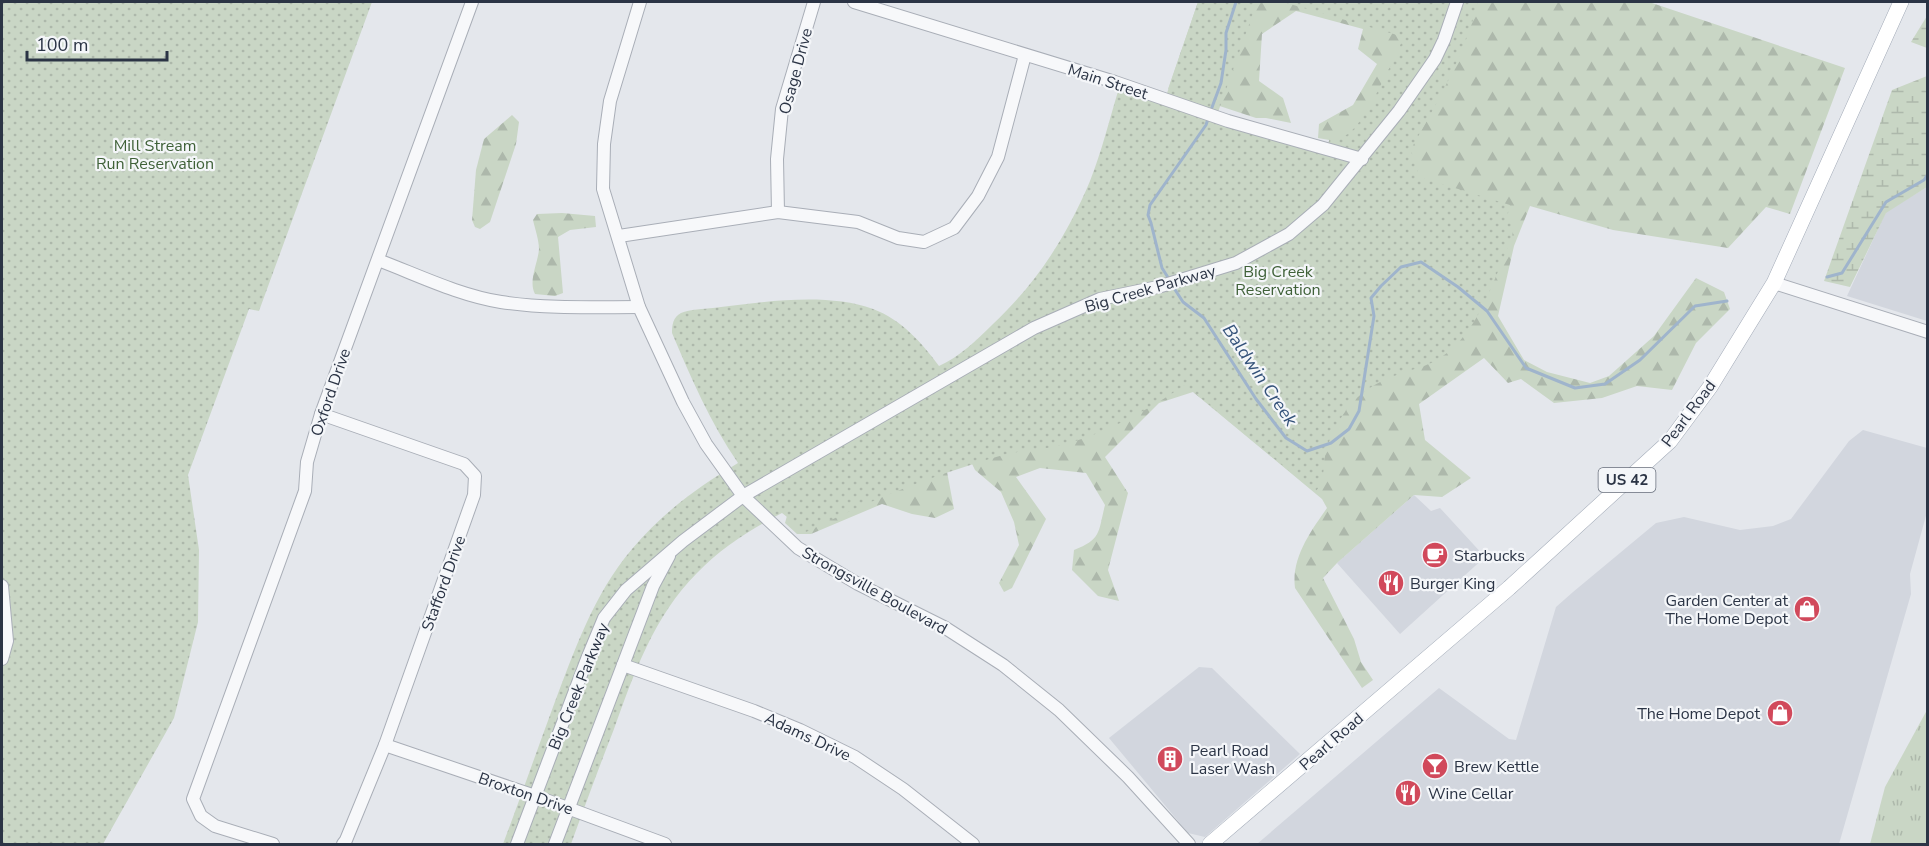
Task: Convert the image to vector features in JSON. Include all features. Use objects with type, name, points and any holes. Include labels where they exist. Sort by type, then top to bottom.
[{"type":"main road","name":"Pearl Road","points":[[1210,844],[1509,588],[1670,441],[1710,387],[1774,283],[1901,2]]},
{"type":"street","name":"Oxford Drive","points":[[273,844],[215,826],[201,816],[194,799],[305,492],[307,462],[321,414],[472,2]]},
{"type":"street","name":"Strongsville Boulevard","points":[[640,2],[610,101],[604,144],[603,189],[639,307],[683,402],[706,444],[743,496],[798,548],[858,584],[944,627],[1003,665],[1059,710],[1128,777],[1189,844]]},
{"type":"street","name":"Osage Drive","points":[[778,212],[777,159],[782,109],[814,2]]},
{"type":"street","name":"Main Street","points":[[854,2],[1115,82],[1228,121],[1362,159]]},
{"type":"street","name":"Big Creek Parkway","points":[[517,844],[604,618],[626,590],[743,496],[1034,328],[1100,300],[1181,281],[1236,263],[1289,234],[1323,205],[1399,111],[1435,59],[1445,38],[1456,2]]},
{"type":"street","points":[[619,236],[778,212],[858,222],[898,238],[924,242],[954,228],[978,196],[998,157],[1025,55]]},
{"type":"street","points":[[378,260],[454,289],[498,301],[539,306],[639,307]]},
{"type":"street","points":[[1774,283],[1928,332]]},
{"type":"street","name":"Stafford Drive","points":[[321,414],[464,464],[475,476],[474,495],[385,745],[343,844]]},
{"type":"street","name":"Big Creek Parkway","points":[[555,844],[654,586],[673,550]]},
{"type":"street","points":[[2,586],[7,641],[2,659]]},
{"type":"street","name":"Adams Drive","points":[[623,665],[754,711],[855,757],[903,789],[973,844]]},
{"type":"street","name":"Broxton Drive","points":[[385,745],[536,795],[665,844]]},
{"type":"shaded area","points":[[1927,187],[1927,321],[1847,296],[1886,212]]},
{"type":"shaded area","points":[[1863,430],[1927,448],[1927,512],[1910,574],[1911,594],[1839,844],[1257,844],[1439,688],[1509,739],[1516,740],[1556,607],[1656,523],[1684,517],[1740,530],[1773,526],[1791,519],[1849,441]]},
{"type":"shaded area","points":[[1414,495],[1431,511],[1440,508],[1485,557],[1400,634],[1337,563]]},
{"type":"shaded area","points":[[1199,667],[1212,668],[1300,754],[1205,837],[1188,833],[1109,738]]},
{"type":"green space","name":"Mill Stream Run Reservation","points":[[2,2],[372,2],[259,311],[249,309],[188,475],[199,550],[198,622],[174,718],[103,844],[2,844]]},
{"type":"green space","points":[[1198,2],[1436,2],[1355,133],[1340,142],[1318,138],[1319,124],[1353,105],[1377,64],[1358,49],[1363,29],[1296,11],[1262,34],[1259,81],[1283,98],[1291,123],[1256,118],[1168,89]]},
{"type":"green space","name":"Big Creek Reservation","points":[[1198,2],[1257,2],[1217,115],[1327,148],[1330,137],[1342,137],[1348,134],[1363,117],[1404,37],[1283,2],[1478,2],[1458,59],[1441,96],[1411,149],[1413,158],[1420,164],[1416,176],[1510,205],[1507,217],[1511,221],[1513,230],[1511,240],[1492,287],[1465,334],[1440,358],[1376,384],[1352,403],[1332,435],[1325,456],[1322,479],[1316,491],[1185,385],[1156,404],[1095,434],[1062,445],[1003,455],[952,471],[854,509],[806,532],[782,513],[770,519],[716,555],[682,590],[657,626],[629,687],[571,844],[503,844],[569,666],[606,585],[632,549],[668,512],[738,463],[710,416],[672,333],[676,317],[693,310],[773,301],[835,301],[873,309],[893,319],[918,340],[939,366],[961,353],[1009,309],[1037,276],[1061,240],[1090,181],[1120,85],[1165,99]]},
{"type":"green space","points":[[1469,2],[1649,2],[1845,68],[1790,214],[1766,207],[1728,248],[1613,230],[1530,206],[1514,246],[1498,316],[1524,360],[1547,372],[1590,383],[1609,376],[1654,336],[1696,278],[1724,292],[1730,309],[1696,343],[1672,390],[1637,386],[1602,398],[1554,403],[1521,379],[1508,383],[1484,358],[1419,404],[1425,440],[1471,478],[1442,497],[1414,495],[1323,578],[1354,639],[1361,662],[1373,680],[1362,688],[1295,588],[1299,556],[1327,508],[1322,499],[1193,392],[1159,403],[1105,457],[1128,493],[1108,570],[1119,601],[1098,596],[1072,570],[1074,550],[1090,542],[1097,534],[1105,505],[1086,473],[1040,468],[1016,477],[1046,519],[1012,588],[1004,592],[999,583],[1019,545],[1014,522],[1001,492],[975,470],[955,429],[1210,293]]},
{"type":"green space","points":[[1927,16],[1927,48],[1911,42]]},
{"type":"green space","points":[[1927,76],[1927,187],[1886,213],[1850,287],[1824,281],[1892,90]]},
{"type":"green space","points":[[512,115],[519,122],[516,144],[490,222],[480,229],[475,227],[472,220],[476,170],[484,139]]},
{"type":"green space","points":[[562,213],[595,216],[596,227],[570,230],[558,237],[563,293],[555,296],[535,294],[533,278],[539,249],[533,220],[537,214]]},
{"type":"green space","points":[[945,461],[954,509],[935,518],[912,514],[882,504],[811,534],[797,534],[785,523],[790,505]]},
{"type":"green space","points":[[1927,710],[1927,844],[1870,844],[1885,787]]},
{"type":"waterway","name":"Baldwin Creek","points":[[1211,110],[1221,83],[1226,33],[1236,2]]},
{"type":"waterway","name":"Baldwin Creek","points":[[1169,279],[1162,268],[1148,215],[1150,205],[1206,125],[1209,116]]},
{"type":"waterway","name":"Baldwin Creek","points":[[1827,277],[1842,273],[1886,202],[1924,180],[1928,174]]},
{"type":"waterway","name":"Baldwin Creek","points":[[1172,285],[1183,302],[1204,318],[1256,399],[1286,438],[1307,451],[1331,443],[1349,429],[1359,411],[1374,316],[1371,298],[1401,267],[1421,262],[1458,287],[1487,311],[1526,368],[1575,388],[1605,384],[1640,360],[1695,306],[1727,301]]},
{"type":"place","name":"Starbucks","points":[[1435,555]]},
{"type":"place","name":"Burger King","points":[[1391,583]]},
{"type":"place","name":"Garden Center at The Home Depot","points":[[1807,609]]},
{"type":"place","name":"The Home Depot","points":[[1780,713]]},
{"type":"place","name":"Pearl Road Laser Wash","points":[[1170,759]]},
{"type":"place","name":"Brew Kettle","points":[[1435,766]]},
{"type":"place","name":"Wine Cellar","points":[[1408,793]]}]
